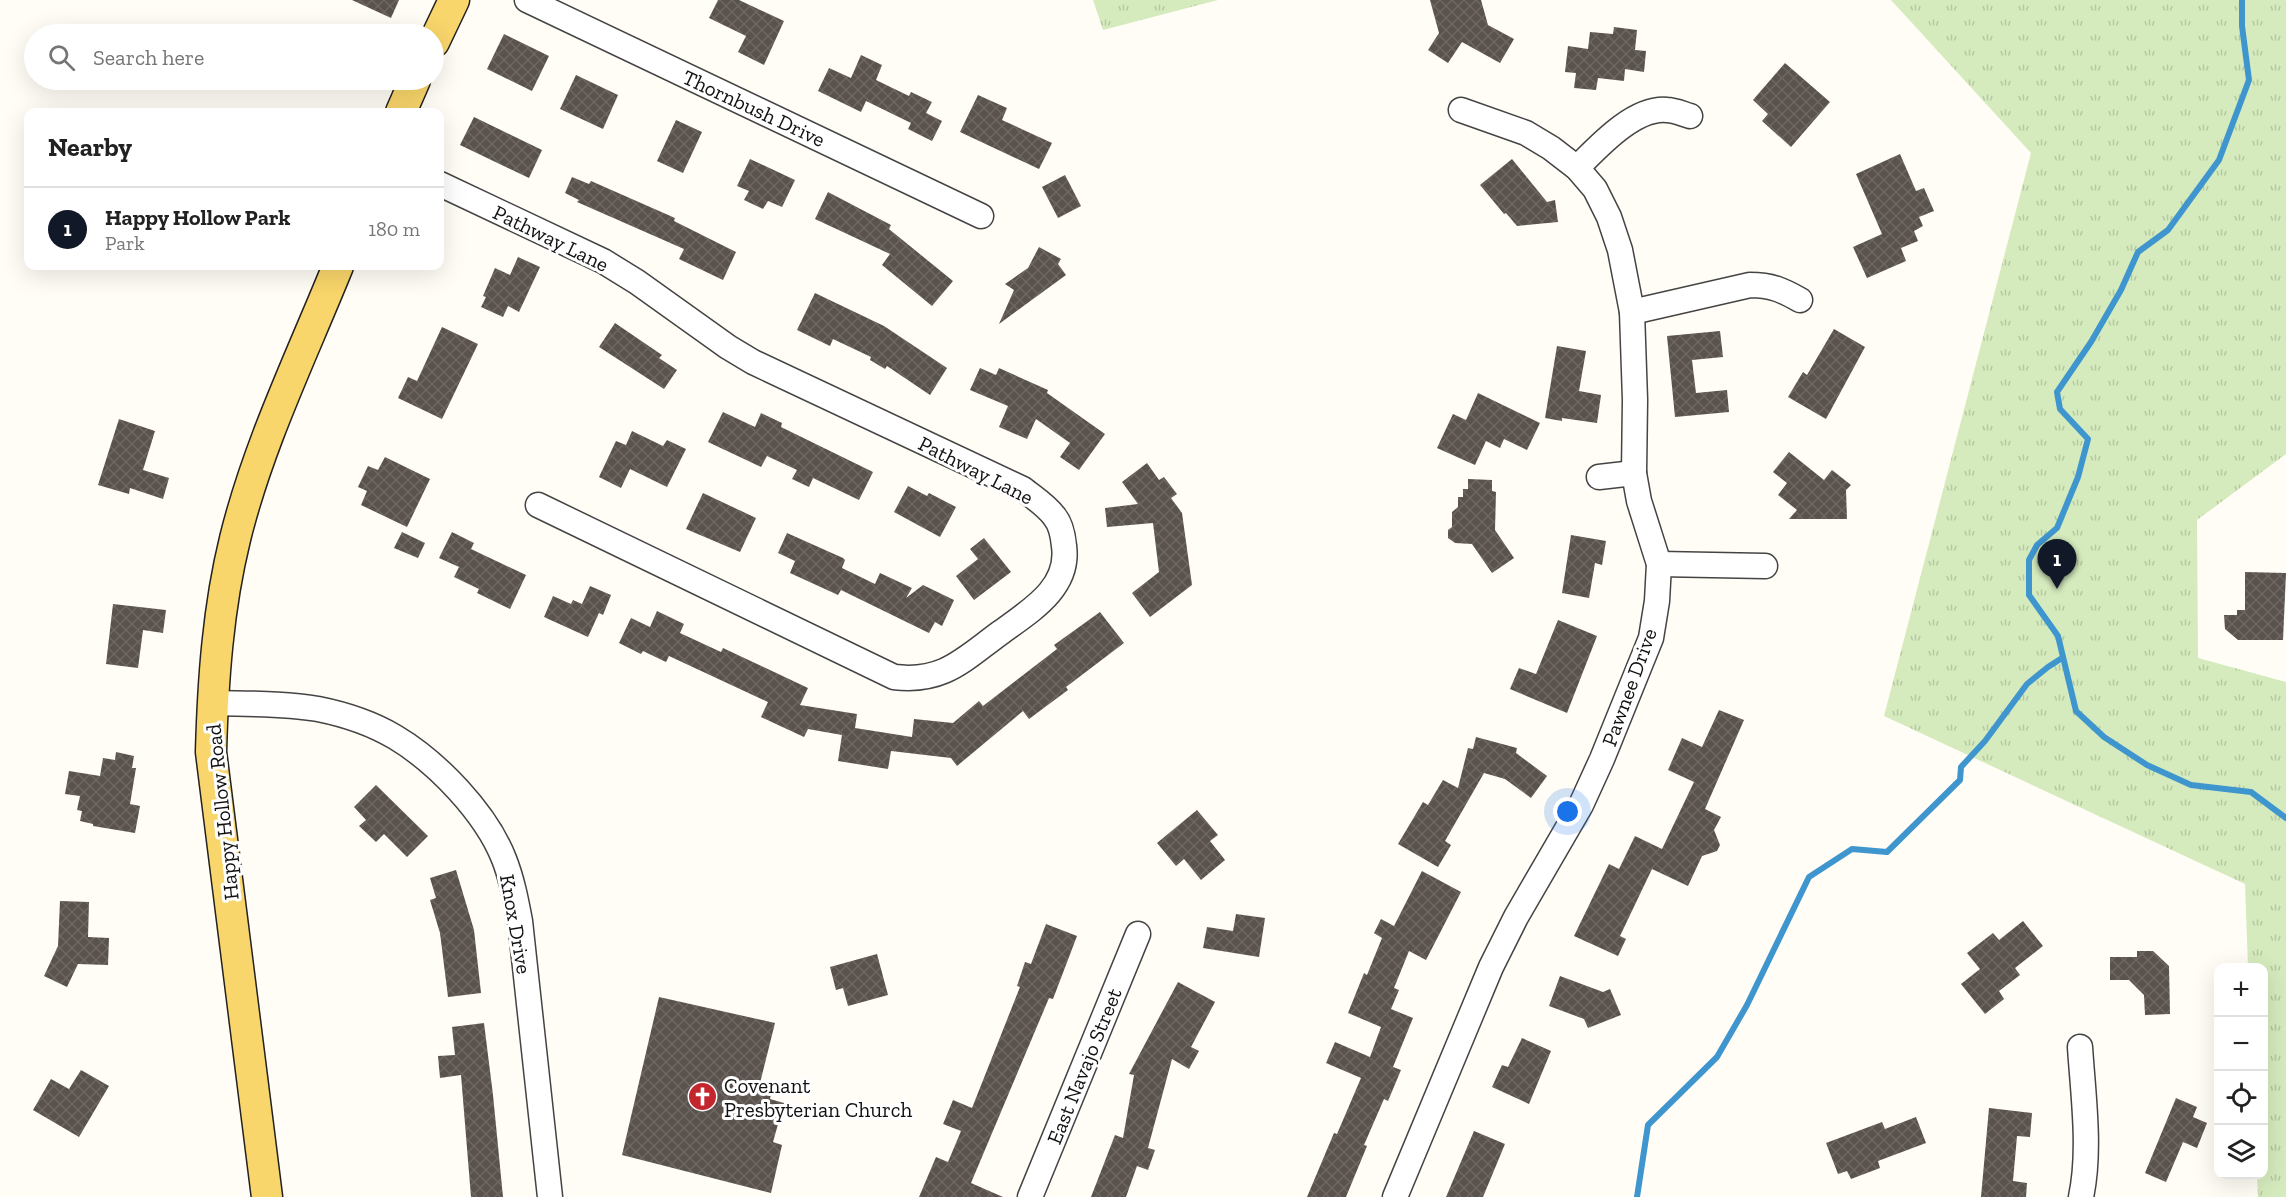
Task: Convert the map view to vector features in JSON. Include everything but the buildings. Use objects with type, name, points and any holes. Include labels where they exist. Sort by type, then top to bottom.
[{"type":"main road","points":[[443,24],[454,0]]},
{"type":"main road","points":[[403,108],[411,90]]},
{"type":"main road","name":"Happy Hollow Road","points":[[267,1197],[211,752],[212,703],[226,581],[250,487],[336,270]]},
{"type":"street","name":"Thornbush Drive","points":[[527,0],[981,216]]},
{"type":"street","name":"Pawnee Drive","points":[[1395,1197],[1491,967],[1516,917],[1581,804],[1602,759],[1651,638],[1657,601],[1659,564],[1639,501],[1634,473],[1635,400],[1632,312],[1620,250],[1609,217],[1595,189],[1578,168],[1526,133],[1461,110]]},
{"type":"street","points":[[1578,168],[1606,140],[1631,121],[1647,113],[1666,110],[1690,116]]},
{"type":"street","name":"Pathway Lane","points":[[444,186],[603,261],[753,362],[1023,489],[1055,517],[1063,533],[1065,552],[1062,572],[1053,590],[1036,607],[951,669],[914,680],[894,677],[538,505]]},
{"type":"street","points":[[1632,312],[1750,285],[1766,285],[1800,300]]},
{"type":"street","points":[[1599,477],[1634,473]]},
{"type":"street","points":[[1659,564],[1765,566]]},
{"type":"street","name":"Knox Drive","points":[[212,703],[318,709],[345,716],[394,737],[437,770],[475,811],[491,834],[504,858],[514,891],[519,921],[550,1197]]},
{"type":"street","name":"East Navajo Street","points":[[1030,1197],[1138,934]]},
{"type":"street","points":[[2080,1047],[2085,1120],[2084,1184],[2081,1197]]},
{"type":"green space","points":[[1093,0],[1218,0],[1103,30]]},
{"type":"green space","points":[[1891,0],[2286,0],[2286,454],[2197,520],[2198,658],[2286,682],[2286,1197],[2258,1197],[2257,1179],[2268,1179],[2268,963],[2248,963],[2245,884],[1884,716],[2031,153]]},
{"type":"waterway","points":[[2242,0],[2242,26],[2249,80],[2219,160],[2168,230],[2138,252],[2121,290],[2091,342],[2057,392],[2060,409],[2088,439],[2078,477],[2057,528],[2037,545],[2029,560],[2029,595],[2058,636],[2076,711],[2104,737],[2147,765],[2191,785],[2251,792],[2286,818]]},
{"type":"waterway","points":[[1637,1197],[1648,1125],[1717,1057],[1747,1005],[1809,877],[1852,849],[1887,852],[1960,780],[1961,767],[1985,741],[2027,684],[2062,658]]},
{"type":"place","name":"Happy Hollow Park","points":[[2057,589]]},
{"type":"place","name":"Covenant Presbyterian Church","points":[[703,1097]]}]
